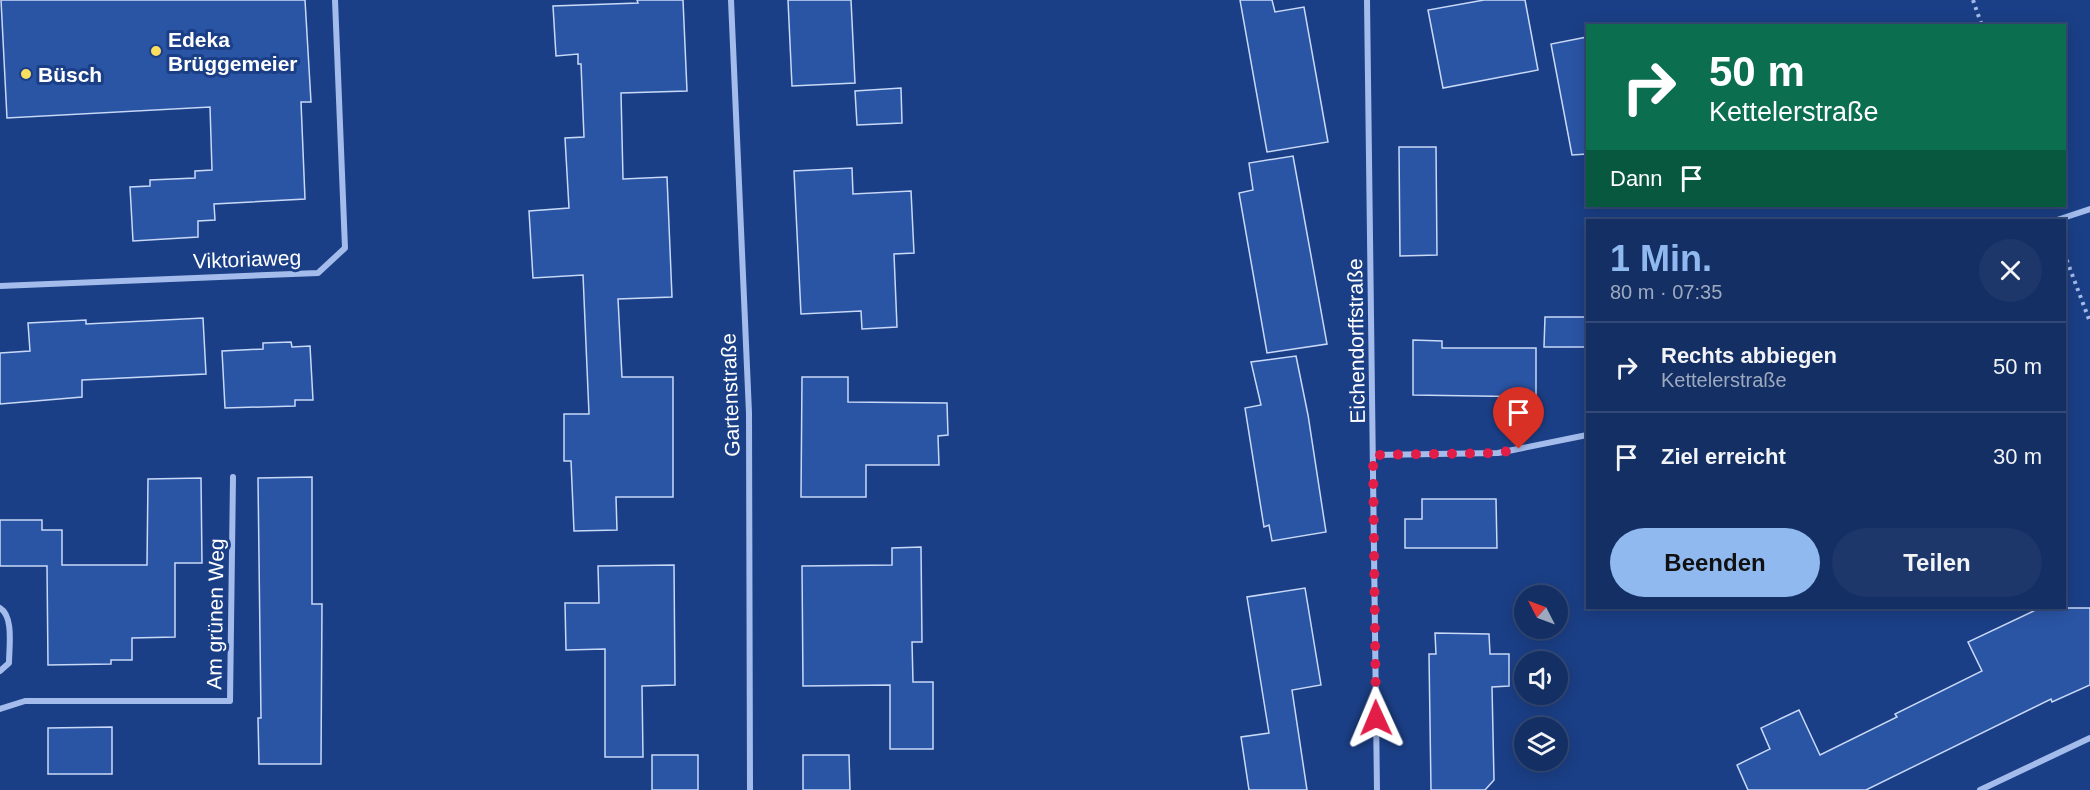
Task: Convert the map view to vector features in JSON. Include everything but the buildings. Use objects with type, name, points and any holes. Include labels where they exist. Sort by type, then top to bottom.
[{"type":"street","name":"Viktoriaweg","points":[[0,286],[318,273],[345,248],[335,0]]},
{"type":"street","name":"Gartenstraße","points":[[731,0],[749,413],[750,790]]},
{"type":"street","name":"Eichendorffstraße","points":[[1367,0],[1377,790]]},
{"type":"street","points":[[2059,219],[2090,208]]},
{"type":"street","points":[[1373,455],[1498,453],[1586,435]]},
{"type":"street","name":"Am grünen Weg","points":[[0,710],[25,701],[230,700],[233,477]]},
{"type":"street","points":[[0,608],[5,611],[8,619],[9,663],[0,671]]},
{"type":"street","points":[[1980,790],[2090,738]]},
{"type":"path","points":[[1973,0],[1981,24]]},
{"type":"path","points":[[2066,258],[2090,322]]},
{"type":"place","name":"Edeka Brüggemeier","points":[[156,51]]},
{"type":"place","name":"Büsch","points":[[26,74]]},
{"type":"route","points":[[1376,718],[1373,455],[1498,453],[1519,449]]}]
